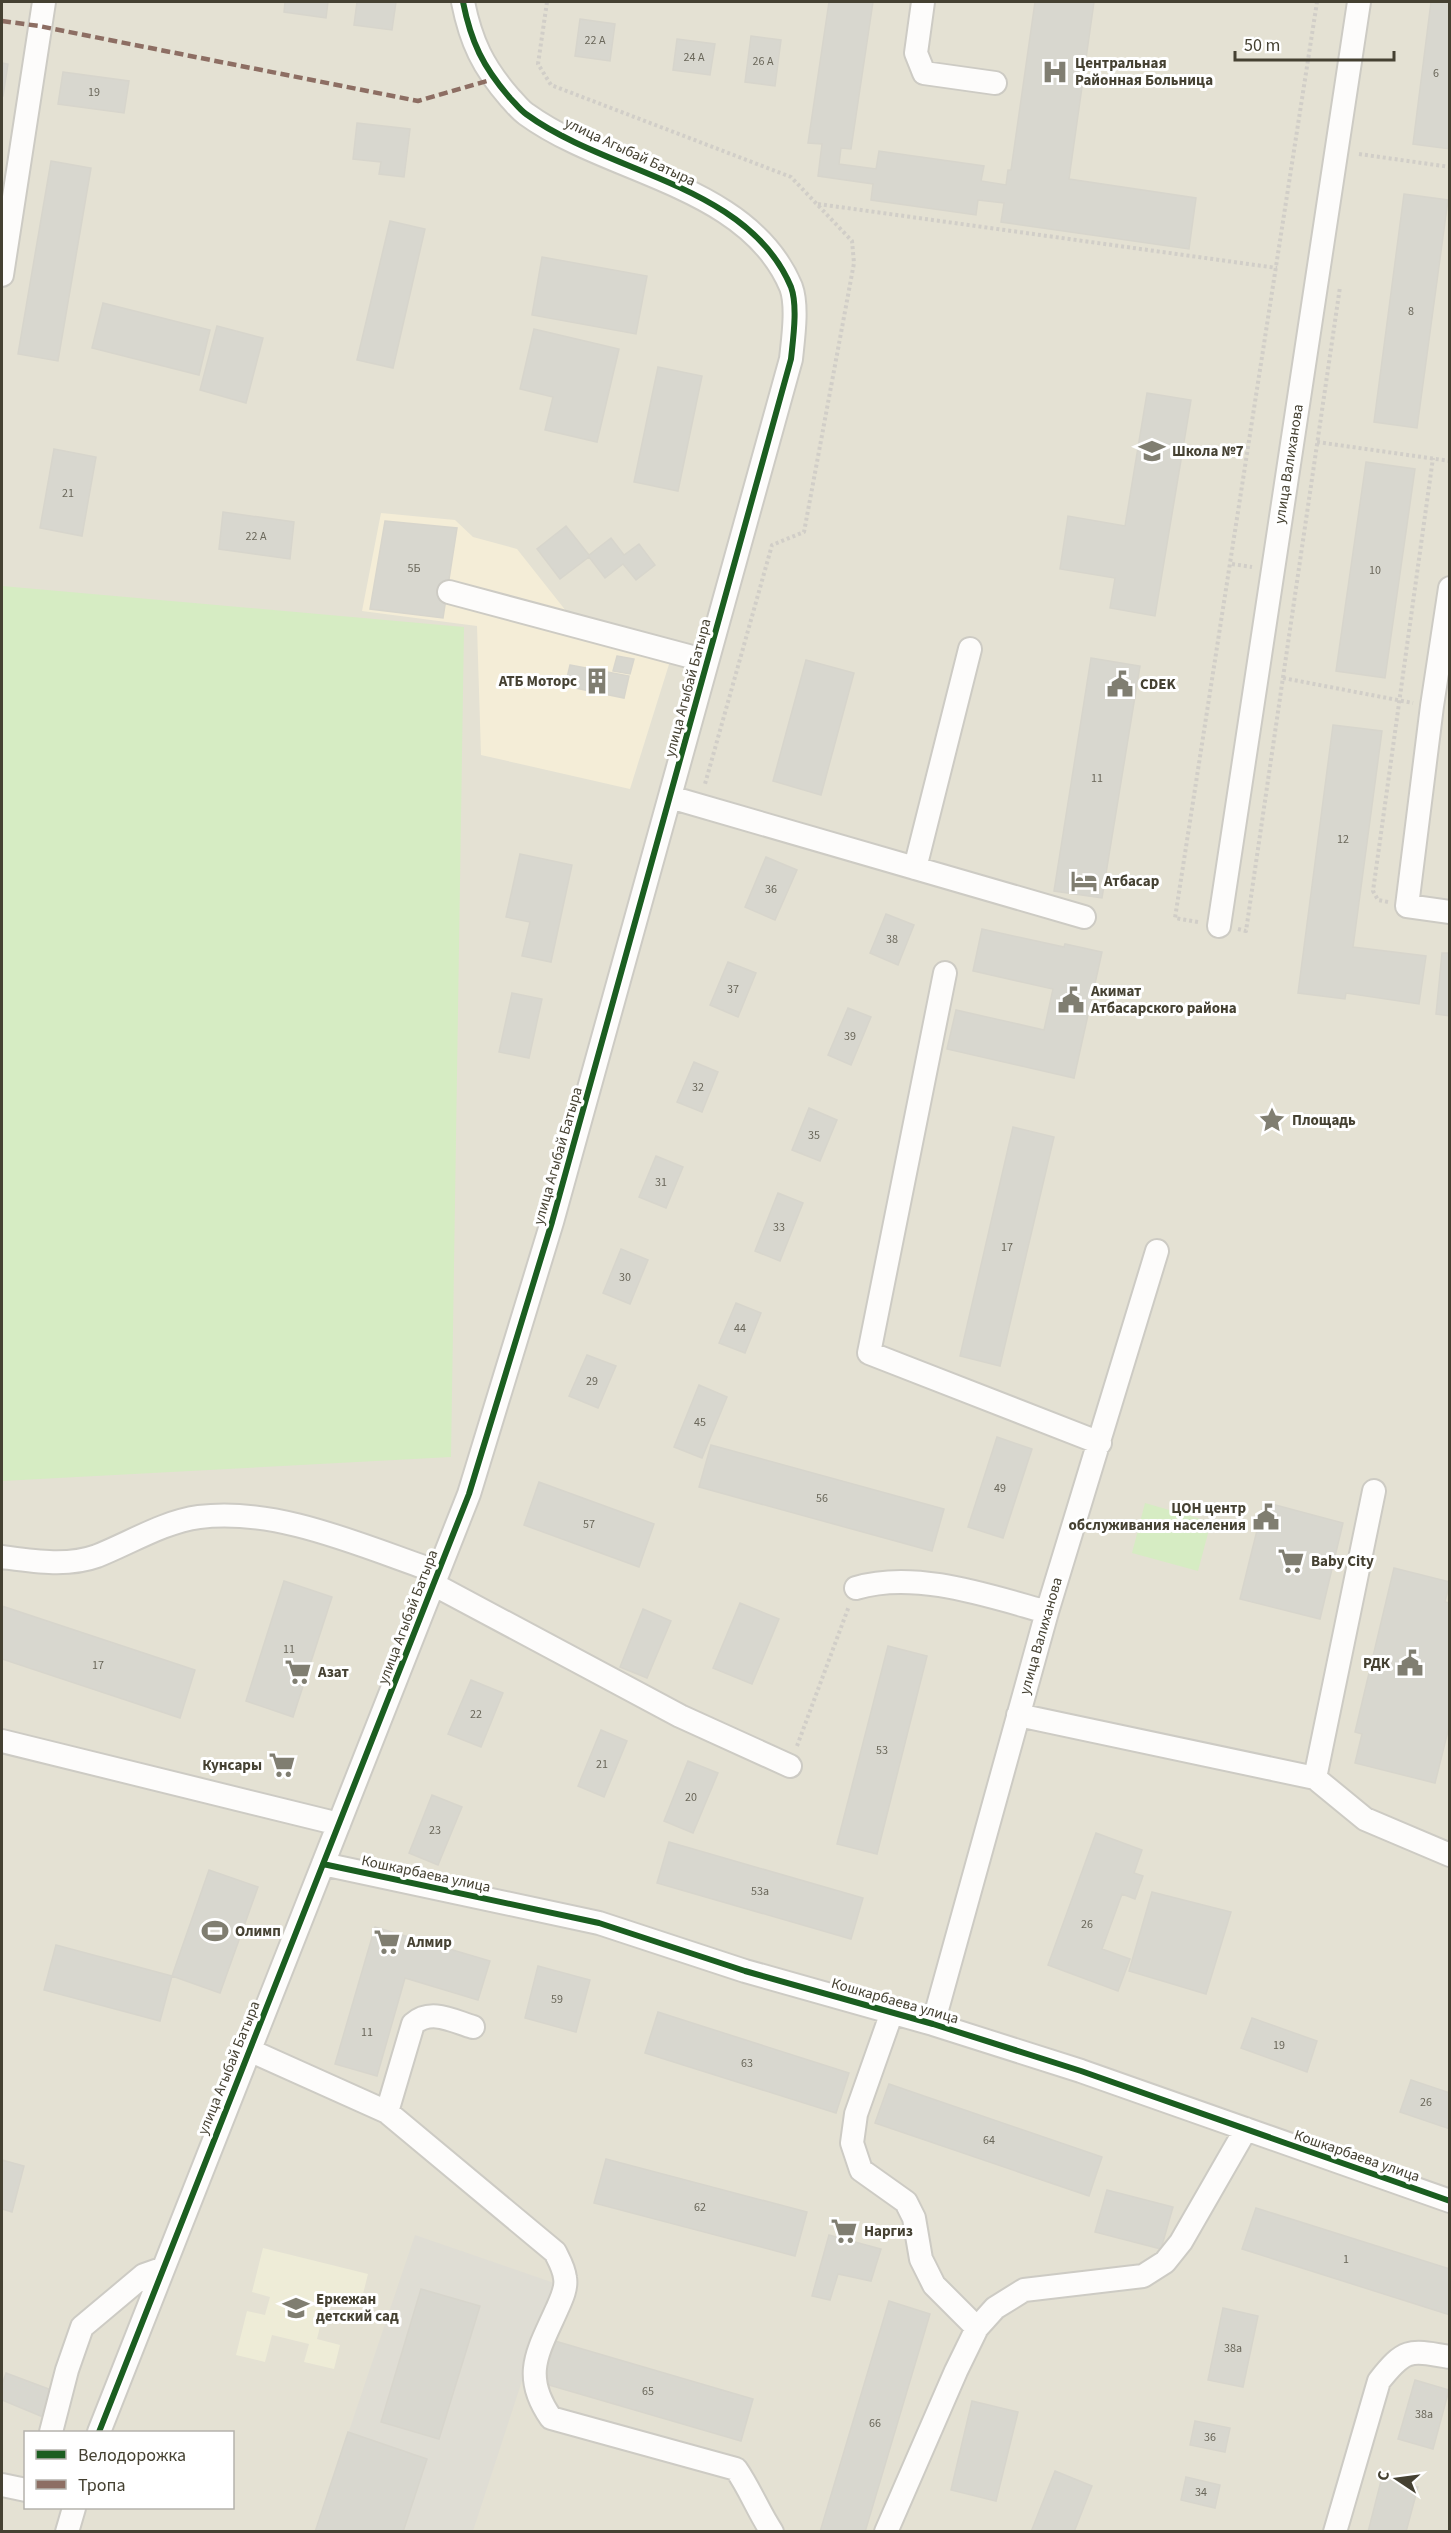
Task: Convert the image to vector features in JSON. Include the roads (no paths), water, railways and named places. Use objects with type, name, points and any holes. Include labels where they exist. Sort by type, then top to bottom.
[{"type":"street","points":[[2,275],[44,2]]},
{"type":"street","name":"улица Агыбай Батыра","points":[[100,2431],[469,1494],[552,1222],[791,359],[794,323],[792,288],[758,236],[692,193],[580,145],[525,114],[494,79],[478,55],[463,2]]},
{"type":"street","points":[[923,2],[916,53],[924,73],[995,83]]},
{"type":"street","name":"улица Валиханова","points":[[1219,926],[1359,2]]},
{"type":"street","points":[[1449,588],[1407,906],[1449,912]]},
{"type":"street","points":[[449,592],[707,661]]},
{"type":"street","points":[[915,868],[970,649]]},
{"type":"street","points":[[670,797],[1084,917]]},
{"type":"street","points":[[945,973],[869,1353],[1100,1443]]},
{"type":"street","name":"улица Валиханова","points":[[933,2024],[1047,1612],[1157,1251]]},
{"type":"street","points":[[1315,1778],[1374,1491]]},
{"type":"street","points":[[2,1557],[49,1563],[94,1557],[162,1528],[198,1517],[238,1516],[303,1526],[435,1578],[680,1716],[790,1766]]},
{"type":"street","points":[[856,1588],[877,1582],[955,1586],[1047,1612]]},
{"type":"street","points":[[1018,1716],[1315,1778],[1365,1819],[1449,1855]]},
{"type":"street","points":[[2,1741],[339,1824]]},
{"type":"street","name":"Кошкарбаева улица","points":[[323,1864],[599,1923],[745,1971],[933,2024],[1081,2071],[1449,2201]]},
{"type":"street","points":[[892,2012],[856,2114],[852,2143],[861,2170],[906,2202],[914,2218],[921,2259],[934,2285],[977,2328]]},
{"type":"street","points":[[387,2112],[413,2024],[421,2017],[432,2015],[473,2027]]},
{"type":"street","points":[[249,2050],[387,2112],[555,2252],[566,2280],[562,2298],[534,2361],[535,2387],[540,2401],[551,2418],[736,2469],[772,2532]]},
{"type":"street","points":[[886,2532],[977,2328],[995,2308],[1024,2290],[1143,2276],[1165,2262],[1181,2242],[1246,2129]]},
{"type":"street","points":[[52,2431],[82,2327],[144,2275],[162,2269]]},
{"type":"street","points":[[1335,2532],[1379,2381],[1392,2364],[1405,2353],[1421,2352],[1449,2357]]},
{"type":"street","points":[[2,2485],[24,2490]]},
{"type":"street","points":[[67,2532],[74,2509]]},
{"type":"place","name":"Центральная Районная Больница","points":[[1055,72]]},
{"type":"place","name":"Школа №7","points":[[1152,451]]},
{"type":"place","name":"АТБ Моторс","points":[[597,681]]},
{"type":"place","name":"CDEK","points":[[1120,684]]},
{"type":"place","name":"Атбасар","points":[[1084,881]]},
{"type":"place","name":"Акимат Атбасарского района","points":[[1071,1000]]},
{"type":"place","name":"Площадь","points":[[1272,1120]]},
{"type":"place","name":"ЦОН центр обслуживания населения","points":[[1266,1517]]},
{"type":"place","name":"Baby City","points":[[1291,1561]]},
{"type":"place","name":"РДК","points":[[1410,1663]]},
{"type":"place","name":"Азат","points":[[298,1672]]},
{"type":"place","name":"Кунсары","points":[[282,1765]]},
{"type":"place","name":"Олимп","points":[[215,1931]]},
{"type":"place","name":"Алмир","points":[[387,1942]]},
{"type":"place","name":"Наргиз","points":[[844,2231]]},
{"type":"place","name":"Еркежан детский сад","points":[[296,2308]]}]
